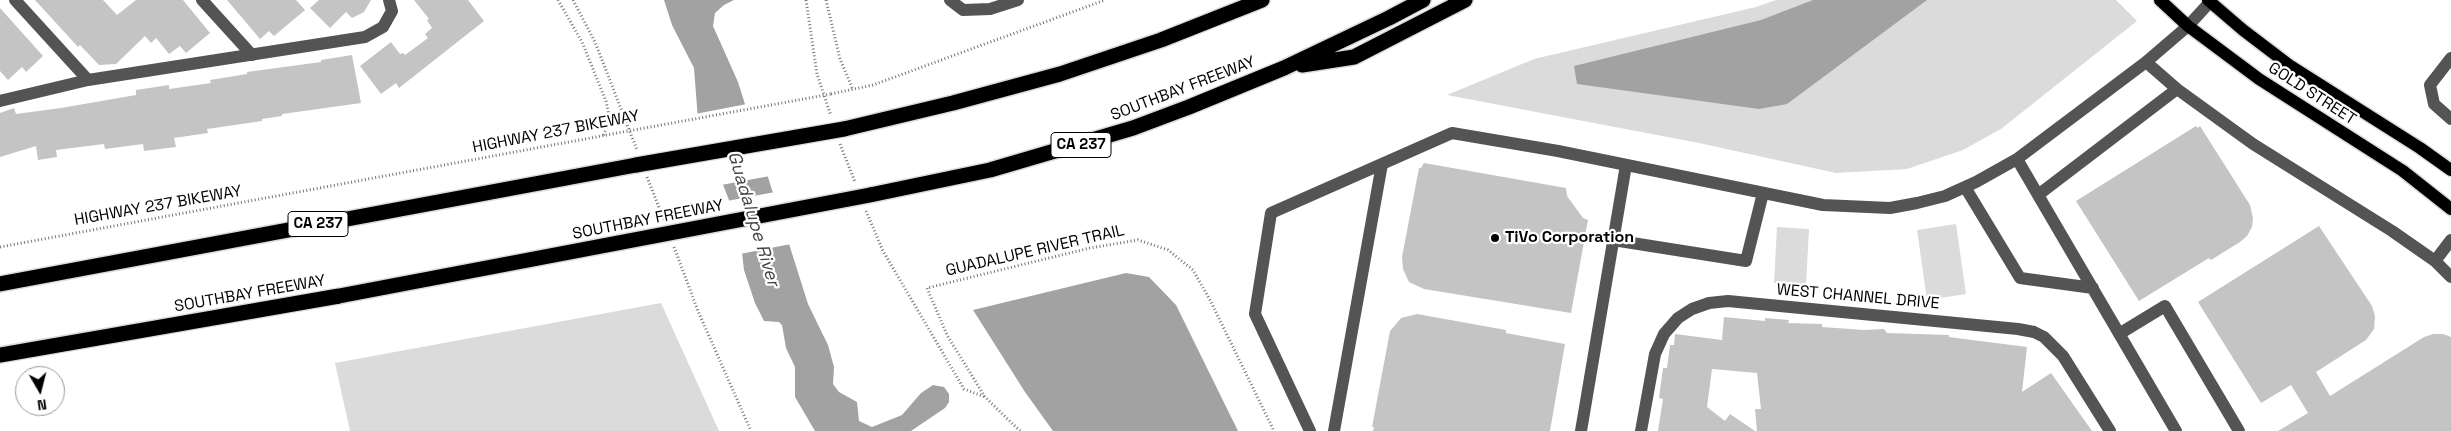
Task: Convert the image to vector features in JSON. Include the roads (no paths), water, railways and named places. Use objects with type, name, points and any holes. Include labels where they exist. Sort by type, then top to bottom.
[{"type":"highway","name":"SOUTHBAY FREEWAY","points":[[0,355],[339,296],[870,195],[990,170],[1087,143],[1189,108],[1284,68],[1423,0]]},
{"type":"highway","points":[[1284,68],[1354,57],[1465,0]]},
{"type":"highway","name":"CA 237","points":[[0,284],[640,163],[844,129],[953,103],[1060,74],[1162,40],[1260,1]]},
{"type":"main road","name":"GOLD STREET","points":[[2160,0],[2188,26],[2259,79],[2403,171],[2451,208]]},
{"type":"main road","name":"GOLD STREET","points":[[2209,1],[2289,64],[2451,170]]},
{"type":"street","points":[[15,0],[88,80]]},
{"type":"street","points":[[202,0],[252,55]]},
{"type":"street","points":[[0,101],[88,80],[365,37],[383,27],[392,10],[389,0]]},
{"type":"street","points":[[950,0],[963,10],[990,9],[1018,0]]},
{"type":"street","points":[[1310,431],[1255,314],[1271,213],[1452,133],[1626,165],[1823,205],[1890,208],[1945,196],[2017,159],[2146,62],[2188,26],[2209,1]]},
{"type":"street","points":[[2451,58],[2430,85],[2434,104],[2451,119]]},
{"type":"street","points":[[2146,62],[2177,89],[2253,144],[2361,210],[2435,261],[2451,277]]},
{"type":"street","points":[[2038,196],[2177,89]]},
{"type":"street","points":[[2017,159],[2176,431]]},
{"type":"street","points":[[1334,431],[1382,164]]},
{"type":"street","points":[[1581,431],[1626,165]]},
{"type":"street","points":[[1965,187],[2020,278],[2093,288]]},
{"type":"street","points":[[1613,240],[1746,261],[1763,193]]},
{"type":"street","points":[[2435,261],[2451,240]]},
{"type":"street","name":"WEST CHANNEL DRIVE","points":[[1641,431],[1655,354],[1664,334],[1678,318],[1692,309],[1709,303],[1728,301],[2034,332],[2044,337],[2063,356],[2110,431]]},
{"type":"street","points":[[2119,334],[2165,306],[2239,431]]},
{"type":"water","name":"Guadalupe River","points":[[664,0],[734,0],[724,5],[715,13],[713,26],[738,82],[808,304],[828,345],[834,367],[833,384],[839,392],[857,402],[859,421],[872,427],[902,415],[921,393],[933,385],[944,387],[949,394],[949,402],[945,408],[911,431],[815,431],[795,397],[795,367],[786,348],[782,325],[779,322],[764,321],[755,303],[744,270],[739,226],[698,120],[694,68],[672,25]]},
{"type":"water","points":[[1813,0],[1927,0],[1787,104],[1759,109],[1577,84],[1574,66],[1761,20]]},
{"type":"water","points":[[1126,273],[1149,277],[1176,305],[1238,431],[1053,431],[1025,392],[973,310]]},
{"type":"place","name":"TiVo Corporation","points":[[1495,238]]}]
